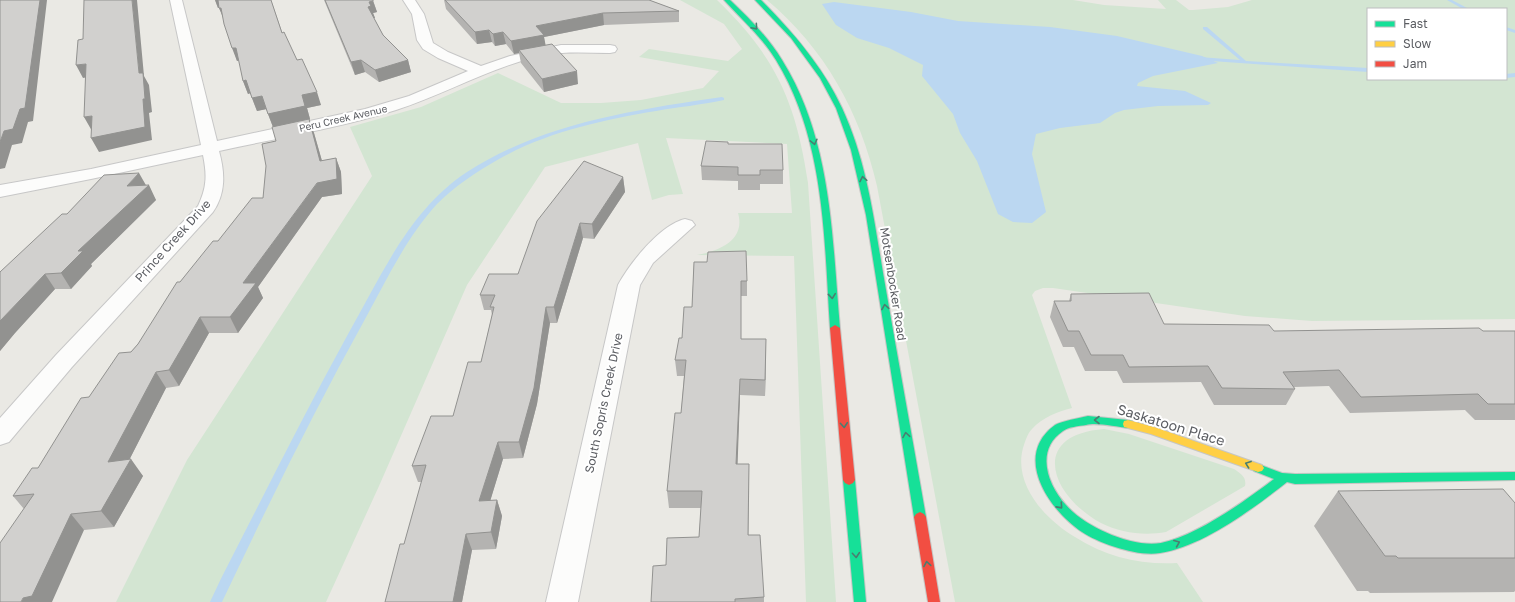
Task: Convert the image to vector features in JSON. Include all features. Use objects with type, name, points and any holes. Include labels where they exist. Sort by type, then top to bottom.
[{"type":"main road","points":[[727,0],[757,30],[786,70],[804,109],[817,154],[822,181],[860,602]]},
{"type":"main road","name":"Motsenbocker Road","points":[[758,0],[794,36],[822,73],[845,119],[855,150],[866,198],[934,602]]},
{"type":"main road","name":"Saskatoon Place","points":[[1284,478],[1270,489],[1187,538],[1162,548],[1147,548],[1108,539],[1092,532],[1076,522],[1062,509],[1046,486],[1041,475],[1040,454],[1043,444],[1049,436],[1059,429],[1081,420],[1110,420],[1128,423],[1164,434],[1284,478],[1485,476]]},
{"type":"street","name":"Prince Creek Drive","points":[[0,435],[64,361],[206,208],[213,196],[215,186],[211,148],[176,0]]},
{"type":"street","points":[[409,0],[418,14],[424,40],[430,47],[442,55],[480,71]]},
{"type":"street","name":"Peru Creek Avenue","points":[[0,191],[211,148],[385,109],[429,93],[480,71],[515,59],[555,50],[610,49]]},
{"type":"street","name":"South Sopris Creek Drive","points":[[562,602],[629,285],[647,256],[685,225]]},
{"type":"street","points":[[1485,476],[1512,489]]},
{"type":"green space","points":[[680,0],[717,0],[737,21],[769,62],[780,82],[797,128],[808,183],[836,602],[806,602],[794,256],[697,255],[714,251],[729,243],[738,230],[738,213],[792,213],[787,144],[666,138],[683,194],[669,195],[652,200],[638,143],[545,167],[467,285],[379,486],[326,602],[116,602],[187,460],[372,176],[350,127],[421,107],[498,73],[561,103],[601,103],[641,100],[703,88],[719,71],[639,57],[649,49],[728,61],[742,49],[724,24]]},
{"type":"green space","points":[[767,0],[1073,0],[1104,5],[1166,9],[1158,0],[1176,0],[1189,10],[1193,10],[1228,7],[1252,0],[1515,0],[1515,319],[1312,321],[1245,316],[1053,288],[1043,288],[1035,291],[1032,295],[1072,408],[1046,418],[1032,429],[1026,438],[1021,462],[1027,488],[1034,500],[1053,521],[1075,537],[1099,550],[1111,555],[1137,561],[1150,563],[1177,563],[1203,602],[955,602],[877,186],[870,159],[850,108],[823,61],[788,19]]},
{"type":"green space","points":[[1104,429],[1129,434],[1234,469],[1244,478],[1245,486],[1166,532],[1149,534],[1133,533],[1116,529],[1101,523],[1084,511],[1070,498],[1060,483],[1055,468],[1056,454],[1064,442],[1080,434]]},
{"type":"water","points":[[834,2],[911,12],[958,21],[1050,27],[1117,36],[1202,56],[1218,63],[1153,76],[1138,83],[1137,86],[1185,91],[1211,103],[1208,105],[1158,106],[1124,110],[1115,113],[1100,123],[1060,128],[1036,134],[1032,154],[1046,212],[1032,223],[1013,222],[998,214],[977,161],[960,133],[953,114],[922,76],[923,65],[889,48],[857,38],[836,25],[822,4]]},
{"type":"building","points":[[0,0],[40,0],[25,108],[20,109],[13,129],[4,131],[0,142]]},
{"type":"building","points":[[84,0],[132,0],[139,73],[143,73],[145,127],[91,138],[92,116],[84,117],[86,64],[76,65],[78,40],[83,39]]},
{"type":"building","points":[[218,0],[271,0],[282,33],[284,32],[297,60],[302,59],[317,92],[302,95],[305,106],[268,114],[262,96],[252,98],[246,80],[243,81],[236,48],[232,48],[224,24],[221,8],[219,8]]},
{"type":"building","points":[[325,0],[373,0],[369,2],[371,6],[368,7],[383,35],[408,60],[375,70],[361,60],[351,62]]},
{"type":"building","points":[[445,0],[649,0],[679,11],[603,13],[536,26],[544,35],[511,41],[503,32],[493,34],[489,30],[475,32]]},
{"type":"building","points":[[552,44],[577,71],[542,79],[519,50]]},
{"type":"building","points":[[309,119],[320,161],[336,158],[337,179],[317,183],[243,283],[256,283],[230,317],[200,317],[169,370],[156,372],[108,462],[131,459],[101,511],[71,514],[32,596],[23,598],[21,602],[0,602],[0,543],[34,494],[13,496],[32,468],[38,468],[81,398],[89,397],[119,353],[131,352],[138,344],[177,282],[180,282],[213,241],[218,241],[252,198],[263,198],[266,166],[262,144],[276,141],[272,127]]},
{"type":"building","points":[[706,141],[728,142],[728,144],[782,144],[783,170],[760,170],[760,175],[738,175],[738,167],[701,166]]},
{"type":"building","points":[[584,161],[623,177],[592,224],[580,223],[554,307],[546,307],[534,388],[519,442],[498,442],[479,501],[497,500],[491,532],[466,534],[453,602],[385,602],[400,544],[404,544],[426,465],[412,466],[431,416],[453,416],[468,362],[481,362],[494,307],[490,307],[495,295],[480,295],[489,274],[518,274],[537,221]]},
{"type":"building","points":[[139,173],[127,186],[149,185],[78,251],[83,251],[61,273],[45,274],[0,321],[0,272],[62,214],[67,214],[104,175]]},
{"type":"building","points":[[746,251],[747,281],[741,281],[741,339],[766,339],[765,380],[740,379],[736,464],[749,464],[748,535],[760,535],[764,597],[735,599],[735,602],[651,602],[653,566],[666,565],[667,538],[699,537],[702,491],[667,491],[675,413],[681,413],[686,360],[675,360],[679,338],[682,338],[684,307],[692,307],[694,262],[707,262],[708,252]]},
{"type":"building","points":[[1149,293],[1164,324],[1269,325],[1274,331],[1479,328],[1483,331],[1515,331],[1515,404],[1488,404],[1478,394],[1361,397],[1339,370],[1283,372],[1295,389],[1222,388],[1208,366],[1129,367],[1123,355],[1091,355],[1079,331],[1068,331],[1054,301],[1071,301],[1071,294]]},
{"type":"building","points":[[1503,489],[1515,503],[1515,558],[1398,558],[1396,556],[1385,556],[1338,491]]},
{"type":"waterway","points":[[1449,0],[1465,8]]},
{"type":"waterway","points":[[1205,28],[1245,62]]},
{"type":"waterway","points":[[1507,28],[1515,32]]},
{"type":"waterway","points":[[1199,59],[1245,62]]},
{"type":"waterway","points":[[1245,62],[1367,70]]},
{"type":"waterway","points":[[1507,76],[1515,75]]},
{"type":"waterway","points":[[216,602],[287,458],[342,352],[395,258],[420,220],[434,203],[469,174],[498,157],[559,131],[623,115],[722,99]]},
{"type":"traffic: fast","points":[[727,0],[754,28],[779,60],[796,90],[808,122],[817,155],[823,189],[835,328]]},
{"type":"traffic: fast","points":[[758,0],[782,24],[814,64],[839,108],[855,150],[870,215],[920,517]]},
{"type":"traffic: fast","points":[[1128,424],[1088,420],[1060,427],[1044,442],[1040,463],[1046,486],[1062,509],[1087,529],[1119,543],[1150,549],[1161,548],[1191,538],[1225,519],[1284,478]]},
{"type":"traffic: fast","points":[[1258,468],[1281,477],[1295,479],[1515,476]]},
{"type":"traffic: fast","points":[[849,480],[860,602]]},
{"type":"traffic: slow","points":[[1128,424],[1153,431],[1258,468]]},
{"type":"traffic: jam","points":[[835,328],[849,480]]},
{"type":"traffic: jam","points":[[920,517],[934,602]]}]
